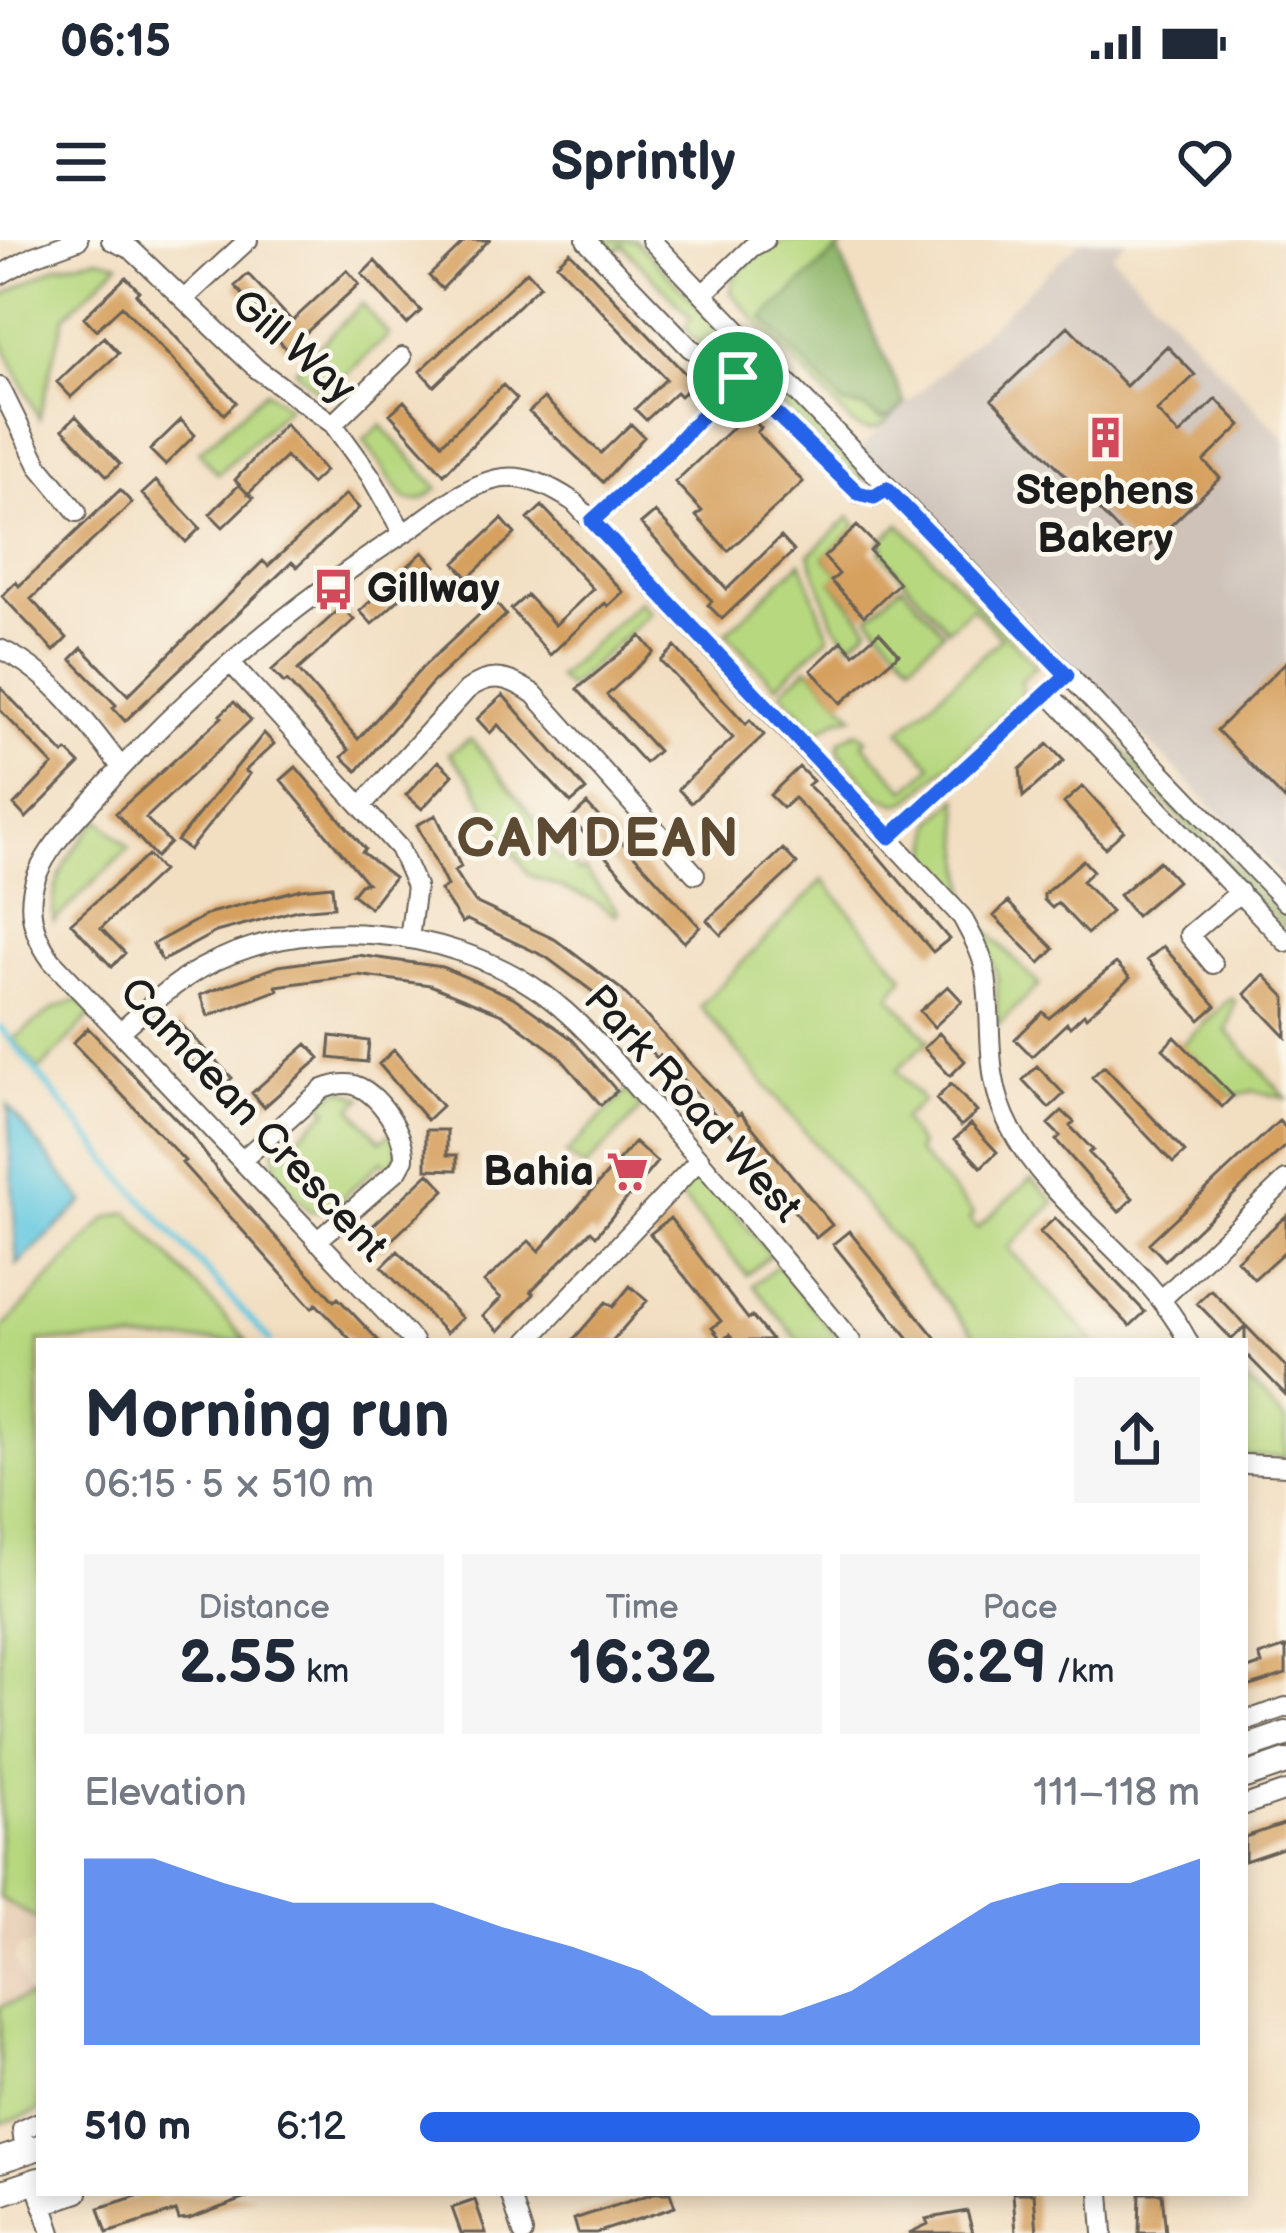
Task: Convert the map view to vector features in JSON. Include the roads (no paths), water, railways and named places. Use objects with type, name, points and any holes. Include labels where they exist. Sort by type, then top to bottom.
[{"type":"main road","points":[[1248,1747],[1286,1734]]},
{"type":"main road","points":[[1248,1775],[1286,1762]]},
{"type":"main road","points":[[0,2160],[32,2149]]},
{"type":"main road","points":[[0,2193],[36,2189]]},
{"type":"street","points":[[0,275],[29,248],[78,240]]},
{"type":"street","name":"Gill Way","points":[[111,240],[131,250],[257,369],[333,424],[403,533]]},
{"type":"street","points":[[184,299],[248,240]]},
{"type":"street","points":[[586,240],[690,348],[738,377],[858,493],[874,497],[887,489]]},
{"type":"street","points":[[651,240],[1286,902]]},
{"type":"street","points":[[703,294],[765,240]]},
{"type":"street","points":[[333,424],[402,357]]},
{"type":"street","points":[[592,521],[667,453],[738,377]]},
{"type":"street","points":[[0,387],[39,466],[77,512]]},
{"type":"street","points":[[0,650],[53,686],[121,767],[292,608],[403,533],[478,486],[500,478],[538,482],[556,490],[592,521],[962,917],[986,974],[992,1079],[1015,1135],[1071,1206],[1162,1300],[1186,1338]]},
{"type":"street","points":[[231,663],[362,806],[409,865],[416,902],[409,939]]},
{"type":"street","points":[[890,837],[1067,675]]},
{"type":"street","points":[[362,806],[466,690],[496,676],[514,680],[534,694],[695,874]]},
{"type":"street","points":[[1048,693],[1286,942]]},
{"type":"street","name":"Camdean Crescent","points":[[121,767],[48,852],[35,880],[32,924],[41,946],[410,1338]]},
{"type":"street","points":[[1213,964],[1189,935],[1240,892]]},
{"type":"street","name":"Park Road West","points":[[121,1031],[200,969],[236,953],[320,934],[409,939],[457,952],[538,990],[577,1022],[700,1159],[849,1338]]},
{"type":"street","points":[[242,1160],[323,1089],[338,1083],[367,1092],[400,1132],[404,1159],[398,1170],[317,1241]]},
{"type":"street","points":[[531,1338],[700,1159]]},
{"type":"street","points":[[1162,1300],[1286,1180]]},
{"type":"street","points":[[1248,1464],[1286,1466]]},
{"type":"street","points":[[1248,1720],[1286,1707]]},
{"type":"street","points":[[1248,1803],[1286,1790]]},
{"type":"street","points":[[32,2149],[22,2130],[36,2123]]},
{"type":"street","points":[[41,2196],[52,2233]]},
{"type":"street","points":[[510,2196],[523,2233]]},
{"type":"street","points":[[1100,2196],[1103,2233]]},
{"type":"water","points":[[8,1106],[84,1202],[17,1265]]},
{"type":"waterway","points":[[1,1028],[121,1176],[267,1338]]},
{"type":"place","name":"Stephens Bakery","points":[[1105,437]]},
{"type":"place","name":"Gillway","points":[[333,589]]},
{"type":"place","name":"Bahia","points":[[628,1172]]},
{"type":"district","name":"CAMDEAN","points":[[599,839]]}]
